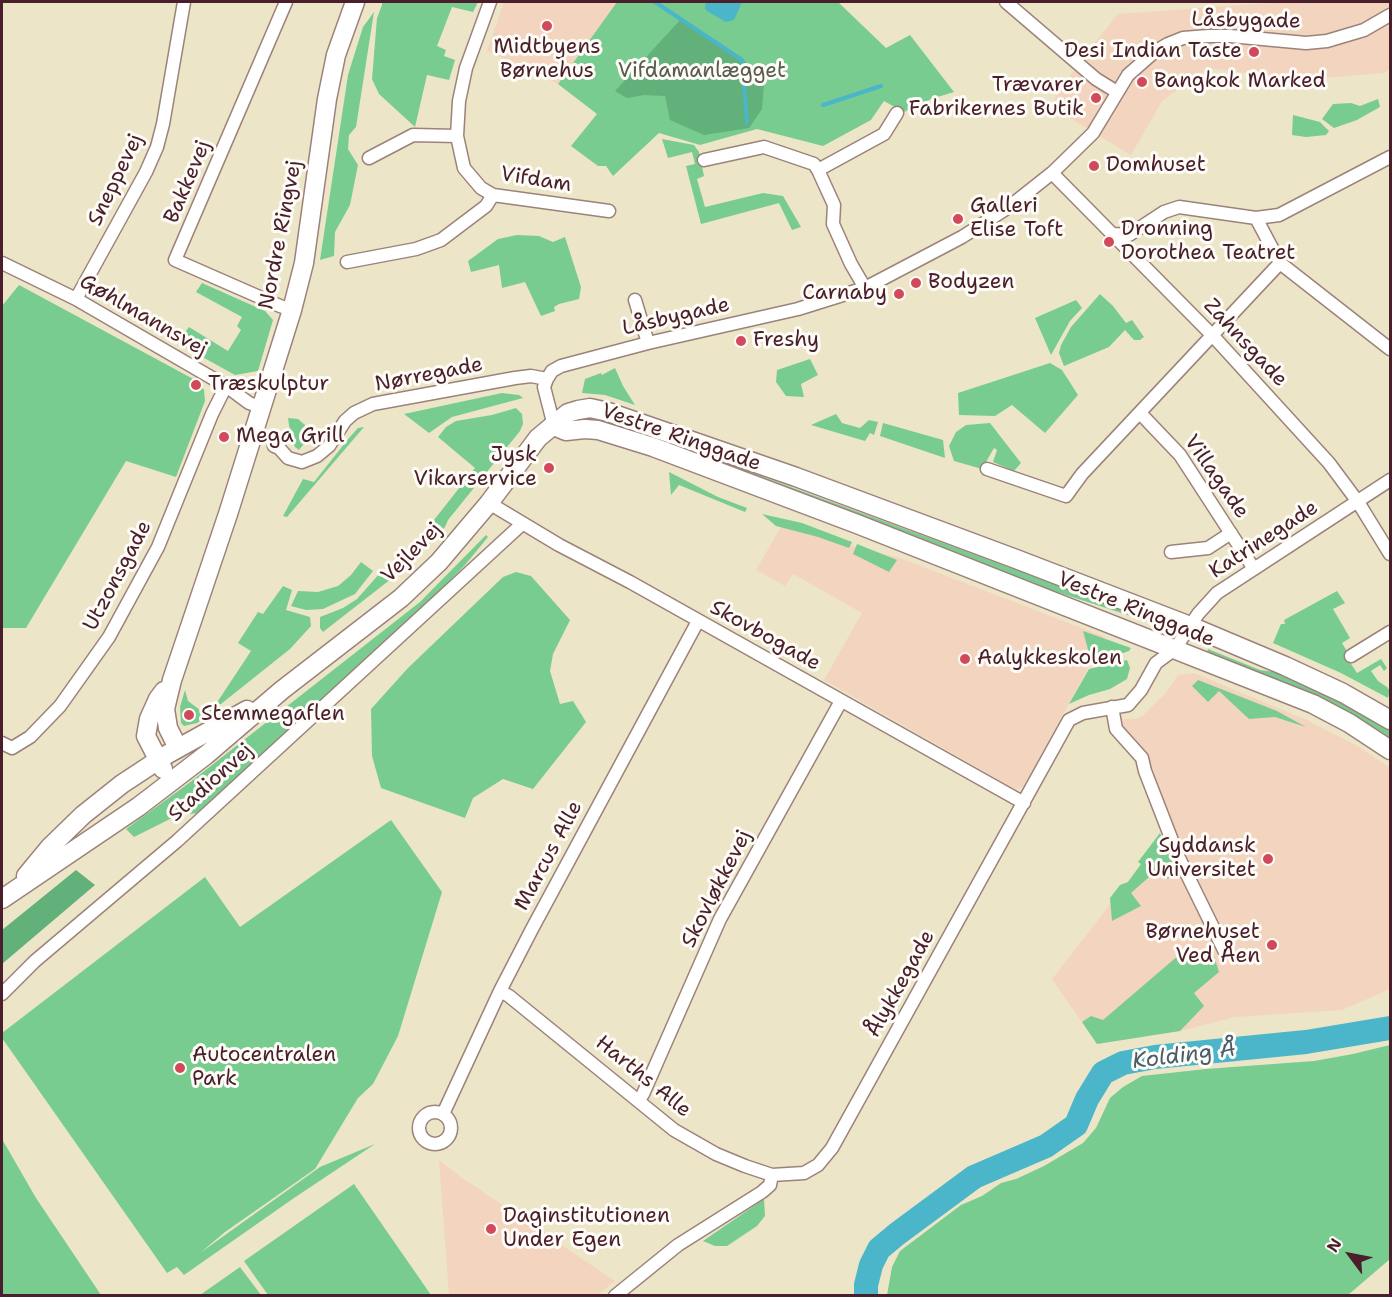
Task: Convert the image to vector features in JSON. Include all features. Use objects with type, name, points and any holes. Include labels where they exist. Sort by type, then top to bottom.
[{"type":"main road","name":"Nordre Ringvej","points":[[178,748],[168,728],[165,709],[171,680],[195,613],[292,310],[304,263],[327,99],[336,55],[355,2]]},
{"type":"main road","name":"Vestre Ringgade","points":[[1390,720],[1343,693],[1190,626],[796,477],[608,412],[590,408],[568,413],[554,426],[566,431],[598,430],[652,447],[1176,649],[1313,704],[1349,723],[1390,750]]},
{"type":"main road","name":"Vejlevej","points":[[7,896],[50,847],[83,815],[122,784],[206,755],[282,690],[401,598],[439,562],[489,503],[538,438],[554,426]]},
{"type":"main road","name":"Nordre Ringvej","points":[[164,771],[146,736],[149,719],[158,699],[171,680]]},
{"type":"main road","name":"Vejlevej","points":[[7,896],[138,807],[178,748],[282,690]]},
{"type":"street","name":"Sneppevej","points":[[76,298],[147,172],[157,147],[184,2]]},
{"type":"street","name":"Bakkevej","points":[[286,2],[175,260],[292,310]]},
{"type":"street","name":"Vifdam","points":[[490,2],[466,68],[459,101],[458,136],[464,168],[481,188],[493,195],[609,211]]},
{"type":"street","points":[[1006,2],[1096,79],[1117,92]]},
{"type":"street","name":"Låsbygade","points":[[547,378],[552,371],[561,366],[648,343],[798,309],[865,288],[962,237],[1009,207],[1052,173],[1093,133],[1128,75],[1152,53],[1183,38],[1230,36],[1306,43],[1327,41],[1364,30],[1390,15]]},
{"type":"street","points":[[818,170],[884,134],[897,113]]},
{"type":"street","points":[[369,158],[413,135],[458,136]]},
{"type":"street","points":[[704,160],[764,147],[814,164],[834,205],[833,224],[865,288]]},
{"type":"street","points":[[1113,234],[1129,235],[1164,212],[1179,207],[1256,218],[1279,215],[1389,161]]},
{"type":"street","name":"Zahnsgade","points":[[1052,173],[1213,336],[1329,463],[1358,502],[1390,554]]},
{"type":"street","points":[[347,261],[416,249],[441,240],[486,206],[493,195]]},
{"type":"street","points":[[1256,218],[1280,262],[1390,349]]},
{"type":"street","points":[[987,469],[1066,496],[1082,474],[1280,262]]},
{"type":"street","name":"Gøhlmannsvej","points":[[2,263],[76,298],[226,386],[249,403],[262,408]]},
{"type":"street","points":[[635,300],[648,343]]},
{"type":"street","name":"Nørregade","points":[[274,446],[288,458],[302,462],[317,456],[328,446],[354,412],[373,404],[515,378],[531,376],[547,378]]},
{"type":"street","points":[[547,378],[544,387],[554,426]]},
{"type":"street","name":"Utzonsgade","points":[[2,743],[12,748],[30,737],[60,706],[109,637],[158,547],[212,414],[226,386]]},
{"type":"street","name":"Villagade","points":[[1140,413],[1180,455],[1254,569]]},
{"type":"street","name":"Katrinegade","points":[[1176,649],[1190,626],[1217,592],[1390,480]]},
{"type":"street","name":"Skovbogade","points":[[489,503],[522,524],[1024,802]]},
{"type":"street","name":"Stadionvej","points":[[2,994],[35,961],[177,840],[522,524]]},
{"type":"street","points":[[1171,552],[1208,548],[1231,533]]},
{"type":"street","name":"Marcus Alle","points":[[443,1114],[500,991],[698,621]]},
{"type":"street","points":[[1351,656],[1390,632]]},
{"type":"street","name":"Ålykkegade","points":[[772,1175],[804,1173],[818,1165],[832,1148],[1069,720],[1083,713],[1128,705],[1141,690],[1156,663],[1176,649]]},
{"type":"street","name":"Skovløkkevej","points":[[639,1100],[644,1094],[720,919],[841,701]]},
{"type":"street","points":[[1112,707],[1113,723],[1116,729],[1142,758],[1178,856],[1225,952]]},
{"type":"street","name":"Harths Alle","points":[[500,991],[675,1130],[716,1154],[772,1175]]},
{"type":"street","points":[[615,1296],[678,1245],[762,1192],[770,1185],[772,1175]]},
{"type":"shaded area","name":"Midtbyens Børnehus","points":[[504,2],[617,2],[558,84],[487,51]]},
{"type":"shaded area","points":[[1283,2],[1390,2],[1390,69],[1384,73],[1298,80],[1208,68],[1162,101],[1131,155],[1050,106],[1079,62],[1118,14]]},
{"type":"shaded area","name":"Aalykkeskolen","points":[[781,527],[900,558],[1105,637],[1024,786],[1018,789],[1013,788],[824,680],[862,613],[793,574],[785,586],[756,570]]},
{"type":"shaded area","name":"Syddansk Universitet","points":[[1194,673],[1307,720],[1359,747],[1390,768],[1390,989],[1342,1010],[1235,1017],[1180,1031],[1097,1044],[1052,979],[1173,824],[1146,753],[1126,733],[1120,719],[1135,719],[1142,716],[1166,693],[1178,675]]},
{"type":"shaded area","name":"Daginstitutionen Under Egen","points":[[439,1160],[615,1281],[597,1295],[449,1295]]},
{"type":"green space","points":[[382,2],[478,2],[473,12],[452,7],[437,46],[446,50],[444,56],[455,60],[449,80],[427,75],[415,127],[379,94],[372,79],[377,18]]},
{"type":"green space","name":"Vifdamanlægget","points":[[617,2],[838,2],[886,48],[910,35],[954,92],[931,99],[904,112],[884,101],[871,120],[823,146],[757,129],[700,145],[659,133],[613,176],[606,166],[598,166],[571,146],[597,114],[558,84]]},
{"type":"green space","points":[[374,12],[356,127],[349,135],[348,149],[358,165],[350,205],[335,232],[334,256],[320,260],[348,75],[363,27]]},
{"type":"green space","points":[[681,19],[741,57],[764,84],[762,109],[749,128],[704,135],[670,120],[665,96],[644,95],[627,98],[615,91]]},
{"type":"green space","points":[[1378,99],[1380,107],[1357,120],[1334,128],[1322,119],[1333,104],[1351,103],[1360,106]]},
{"type":"green space","points":[[1293,115],[1320,122],[1329,131],[1326,135],[1306,137],[1292,135]]},
{"type":"green space","points":[[662,139],[694,145],[699,152],[704,176],[697,179],[705,207],[763,193],[783,196],[801,227],[792,230],[779,203],[701,224],[686,166],[695,164],[692,152],[668,158]]},
{"type":"green space","points":[[517,235],[539,236],[553,242],[565,237],[581,287],[579,299],[559,304],[554,307],[555,311],[541,316],[525,282],[502,288],[499,265],[471,272],[468,261],[498,239]]},
{"type":"green space","points":[[202,283],[265,311],[273,320],[258,371],[235,375],[177,343],[189,327],[228,351],[241,330],[237,326],[242,317],[196,292]]},
{"type":"green space","points":[[19,285],[197,381],[204,390],[205,401],[176,477],[126,461],[26,628],[2,628],[2,306]]},
{"type":"green space","points":[[1100,294],[1126,323],[1132,320],[1144,337],[1134,340],[1125,330],[1109,347],[1064,366],[1059,353],[1061,345],[1071,327]]},
{"type":"green space","points":[[1076,300],[1082,308],[1070,321],[1051,355],[1035,318]]},
{"type":"green space","points":[[810,359],[818,375],[801,384],[804,397],[786,396],[776,382],[777,370]]},
{"type":"green space","points":[[1050,363],[1062,370],[1078,395],[1045,433],[1012,405],[995,416],[959,415],[958,393]]},
{"type":"green space","points":[[615,368],[635,405],[605,395],[582,393],[585,379],[601,373],[602,375]]},
{"type":"green space","points":[[502,393],[519,395],[523,398],[452,417],[429,433],[404,414]]},
{"type":"green space","points":[[516,408],[522,414],[523,424],[520,431],[448,520],[445,527],[419,555],[323,632],[320,628],[320,617],[343,608],[357,599],[380,573],[389,577],[475,468],[438,437],[446,427],[456,421]]},
{"type":"green space","points":[[836,414],[842,423],[860,428],[869,420],[878,422],[874,435],[870,433],[865,441],[811,425]]},
{"type":"green space","points":[[581,416],[608,420],[1153,620],[1152,623],[1011,577],[580,422]]},
{"type":"green space","points":[[288,418],[298,419],[305,425],[307,440],[299,450],[291,438]]},
{"type":"green space","points":[[883,423],[943,440],[945,458],[880,436]]},
{"type":"green space","points":[[990,423],[1021,463],[1014,471],[993,462],[997,450],[994,448],[982,469],[954,461],[949,446],[956,432],[966,425]]},
{"type":"green space","points":[[364,427],[287,517],[283,516],[303,479],[314,482],[358,428]]},
{"type":"green space","points":[[669,472],[718,497],[747,508],[745,512],[679,485],[671,495]]},
{"type":"green space","points":[[762,514],[802,523],[852,542],[849,548],[776,526]]},
{"type":"green space","points":[[486,535],[488,537],[465,565],[420,611],[197,813],[176,816],[134,837],[126,829],[189,783],[420,602]]},
{"type":"green space","points":[[857,544],[897,560],[889,572],[853,554]]},
{"type":"green space","points":[[361,562],[373,571],[355,594],[323,609],[306,610],[291,606],[298,591],[318,592],[338,586]]},
{"type":"green space","points":[[516,572],[531,576],[570,620],[553,654],[550,671],[560,704],[573,701],[586,722],[533,789],[503,779],[473,798],[465,818],[381,788],[372,756],[371,709],[408,668],[503,577]]},
{"type":"green space","points":[[283,586],[292,590],[286,610],[310,617],[311,626],[290,649],[221,704],[217,704],[222,707],[197,723],[184,726],[181,723],[180,707],[185,690],[188,701],[204,713],[216,704],[251,651],[238,643],[258,612],[263,614]]},
{"type":"green space","points":[[1337,591],[1345,603],[1333,609],[1350,638],[1342,643],[1348,653],[1346,656],[1357,673],[1381,659],[1387,668],[1384,671],[1380,665],[1371,671],[1378,681],[1390,691],[1388,698],[1341,673],[1273,643],[1281,624],[1285,624],[1284,620]]},
{"type":"green space","points":[[1083,631],[1131,648],[1129,651],[1092,664]]},
{"type":"green space","points":[[1208,649],[1260,670],[1282,673],[1339,698],[1390,728],[1390,740],[1300,691],[1207,652]]},
{"type":"green space","points":[[1127,660],[1130,668],[1127,679],[1110,689],[1069,704],[1089,669]]},
{"type":"green space","points":[[1198,680],[1277,711],[1306,727],[1275,717],[1249,719],[1219,691],[1208,702],[1192,686]]},
{"type":"green space","name":"Autocentralen Park","points":[[391,820],[442,892],[398,1036],[373,1084],[358,1098],[315,1169],[225,1232],[200,1253],[320,1167],[375,1144],[184,1275],[177,1267],[167,1273],[2,1038],[2,1033],[205,877],[240,927]]},
{"type":"green space","points":[[1160,833],[1176,871],[1168,879],[1158,869],[1131,893],[1141,906],[1112,921],[1110,898],[1120,885],[1128,882],[1141,864],[1138,862]]},
{"type":"green space","points":[[76,870],[95,885],[2,964],[2,930]]},
{"type":"green space","points":[[1186,949],[1200,964],[1213,953],[1219,972],[1194,993],[1204,1006],[1180,1031],[1097,1044],[1082,1022],[1091,1016],[1103,1020]]},
{"type":"green space","points":[[1390,1045],[1390,1259],[1348,1295],[887,1295],[892,1267],[900,1251],[961,1205],[982,1196],[1001,1183],[1044,1166],[1083,1143],[1096,1128],[1110,1098],[1142,1076],[1314,1061]]},
{"type":"green space","points":[[2,1139],[36,1198],[101,1295],[2,1295]]},
{"type":"green space","points":[[354,1184],[431,1295],[268,1295],[244,1261]]},
{"type":"green space","points":[[764,1199],[765,1216],[757,1226],[727,1246],[715,1246],[703,1241]]},
{"type":"green space","points":[[240,1267],[261,1295],[200,1295]]},
{"type":"water","points":[[706,2],[742,2],[734,20],[726,22],[707,11]]},
{"type":"waterway","points":[[655,2],[742,60],[747,123]]},
{"type":"waterway","points":[[823,105],[881,86]]},
{"type":"waterway","name":"Kolding Å","points":[[866,1296],[871,1265],[879,1249],[974,1177],[1046,1146],[1076,1125],[1087,1099],[1103,1073],[1123,1063],[1155,1057],[1306,1042],[1390,1028]]},
{"type":"place","name":"Midtbyens Børnehus","points":[[547,26]]},
{"type":"place","name":"Desi Indian Taste","points":[[1254,52]]},
{"type":"place","name":"Bangkok Marked","points":[[1142,82]]},
{"type":"place","name":"Trævarer Fabrikernes Butik","points":[[1096,98]]},
{"type":"place","name":"Domhuset","points":[[1094,166]]},
{"type":"place","name":"Galleri Elise Toft","points":[[958,219]]},
{"type":"place","name":"Dronning Dorothea Teatret","points":[[1109,242]]},
{"type":"place","name":"Bodyzen","points":[[916,283]]},
{"type":"place","name":"Carnaby","points":[[899,294]]},
{"type":"place","name":"Freshy","points":[[741,341]]},
{"type":"place","name":"Træskulptur","points":[[196,385]]},
{"type":"place","name":"Mega Grill","points":[[224,437]]},
{"type":"place","name":"Jysk Vikarservice","points":[[549,468]]},
{"type":"place","name":"Aalykkeskolen","points":[[965,659]]},
{"type":"place","name":"Stemmegaflen","points":[[189,715]]},
{"type":"place","name":"Syddansk Universitet","points":[[1268,859]]},
{"type":"place","name":"Børnehuset Ved Åen","points":[[1272,945]]},
{"type":"place","name":"Autocentralen Park","points":[[180,1068]]},
{"type":"place","name":"Daginstitutionen Under Egen","points":[[491,1229]]}]
